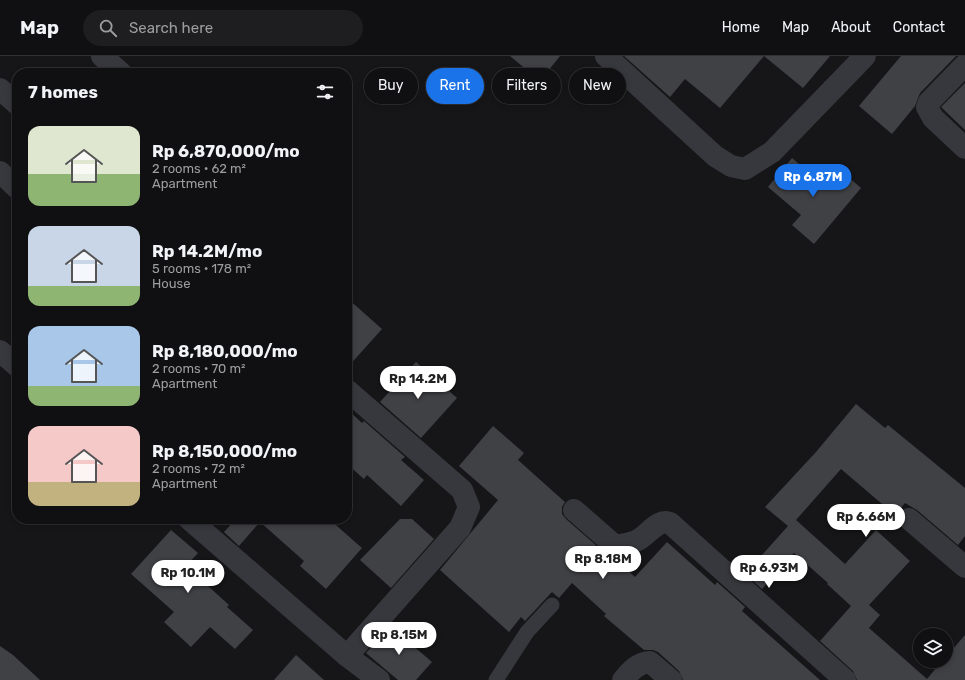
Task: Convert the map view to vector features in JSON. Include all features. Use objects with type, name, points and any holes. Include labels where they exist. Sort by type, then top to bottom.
[{"type":"street","points":[[102,56],[115,68]]},
{"type":"street","points":[[616,59],[715,156],[731,166],[745,168],[772,152],[865,56]]},
{"type":"street","points":[[965,65],[929,102],[927,107],[933,118],[965,148]]},
{"type":"street","points":[[0,89],[12,100]]},
{"type":"street","points":[[0,172],[12,183]]},
{"type":"street","points":[[0,351],[12,362]]},
{"type":"street","points":[[347,656],[460,528],[469,507],[462,490],[352,394]]},
{"type":"street","points":[[574,510],[614,545],[624,545],[637,541],[660,522],[665,521],[670,523],[846,680]]},
{"type":"street","points":[[909,519],[965,567]]},
{"type":"street","points":[[195,524],[347,656],[379,680]]},
{"type":"street","points":[[623,680],[635,667],[642,663],[650,662],[671,680]]},
{"type":"lane","points":[[496,680],[527,632],[552,604]]},
{"type":"building","points":[[510,56],[560,56],[550,68],[524,68]]},
{"type":"building","points":[[624,56],[764,56],[720,108],[685,79],[670,97]]},
{"type":"building","points":[[764,56],[830,56],[803,88]]},
{"type":"building","points":[[901,56],[956,56],[920,93],[915,106],[892,134],[859,106]]},
{"type":"building","points":[[965,83],[965,130],[941,107]]},
{"type":"building","points":[[792,158],[825,186],[839,169],[861,188],[814,244],[792,225],[801,215],[768,187]]},
{"type":"building","points":[[352,302],[382,329],[352,362]]},
{"type":"building","points":[[416,362],[457,398],[421,438],[380,402]]},
{"type":"building","points":[[856,404],[885,428],[888,425],[965,488],[965,536],[958,545],[917,510],[905,503],[895,515],[841,469],[796,520],[845,564],[876,530],[910,561],[869,605],[880,615],[869,628],[927,679],[936,668],[953,668],[953,649],[965,635],[965,680],[857,680],[853,671],[820,641],[851,606],[827,584],[828,583],[794,553],[762,589],[745,574],[788,526],[765,507],[816,452]]},
{"type":"building","points":[[352,414],[362,423],[364,421],[405,457],[401,460],[424,480],[401,506],[367,475],[364,479],[352,468]]},
{"type":"building","points":[[493,426],[524,453],[518,460],[565,502],[562,507],[562,514],[566,519],[635,577],[667,542],[715,585],[717,582],[745,607],[742,611],[820,680],[683,680],[679,671],[658,652],[653,650],[644,650],[604,616],[606,614],[572,583],[559,598],[552,592],[525,621],[521,617],[509,632],[440,570],[498,500],[459,466]]},
{"type":"building","points":[[400,519],[412,519],[434,539],[391,588],[360,560]]},
{"type":"building","points":[[231,524],[258,524],[239,546],[224,532]]},
{"type":"building","points":[[262,524],[335,524],[362,548],[326,589],[300,566],[304,561]]},
{"type":"building","points":[[171,530],[198,553],[186,566],[229,605],[227,607],[253,630],[235,649],[210,627],[191,647],[164,622],[174,612],[131,574]]},
{"type":"building","points":[[390,626],[432,662],[416,680],[398,680],[366,653]]},
{"type":"building","points":[[0,646],[13,655],[40,680],[0,680]]},
{"type":"building","points":[[296,655],[324,680],[274,680]]}]
